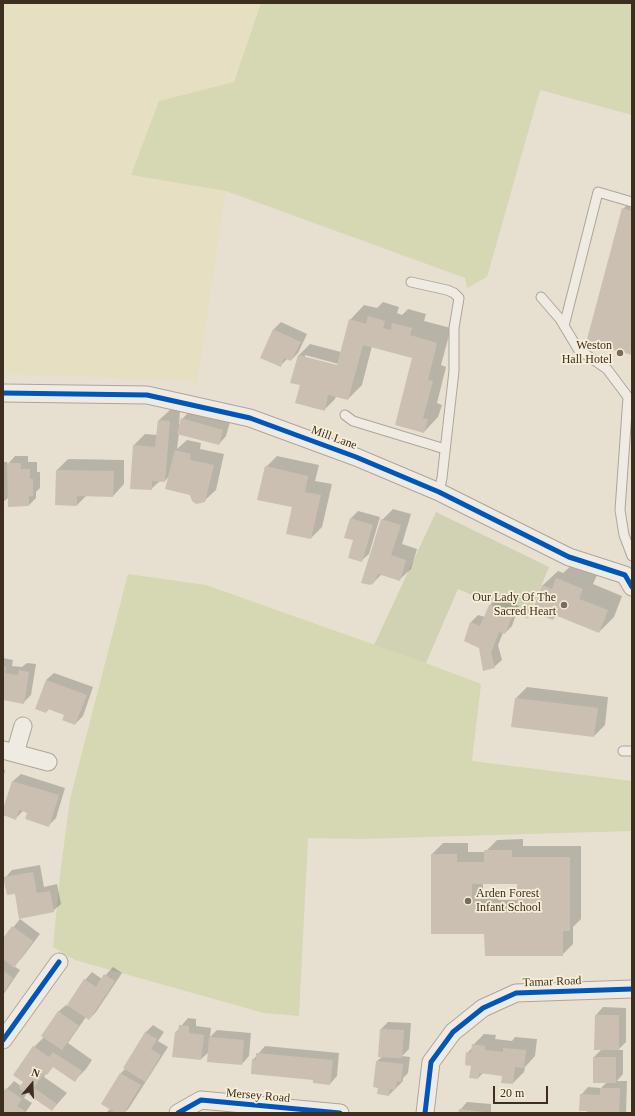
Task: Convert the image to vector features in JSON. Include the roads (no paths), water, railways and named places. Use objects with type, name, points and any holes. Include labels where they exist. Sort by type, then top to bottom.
[{"type":"street","name":"Mill Lane","points":[[3,393],[147,395],[250,418],[356,457],[439,492],[570,557],[630,568]]},
{"type":"street","points":[[23,726],[9,752],[48,762]]},
{"type":"street","points":[[3,1040],[59,962]]},
{"type":"street","name":"Tamar Road","points":[[425,1113],[431,1062],[453,1032],[483,1008],[516,993],[632,989]]},
{"type":"street","name":"Mersey Road","points":[[178,1113],[201,1100],[340,1113]]},
{"type":"lane","points":[[564,326],[598,192],[632,202]]},
{"type":"lane","points":[[411,282],[447,290],[454,293],[459,298],[454,328],[454,371],[442,478],[439,492]]},
{"type":"lane","points":[[541,297],[564,326],[578,349],[607,369],[628,397],[620,510],[630,568]]},
{"type":"lane","points":[[345,415],[353,422],[445,449]]},
{"type":"place","name":"Weston Hall Hotel","points":[[620,353]]},
{"type":"place","name":"Our Lady Of The Sacred Heart","points":[[564,605]]},
{"type":"place","name":"Arden Forest Infant School","points":[[468,901]]}]
